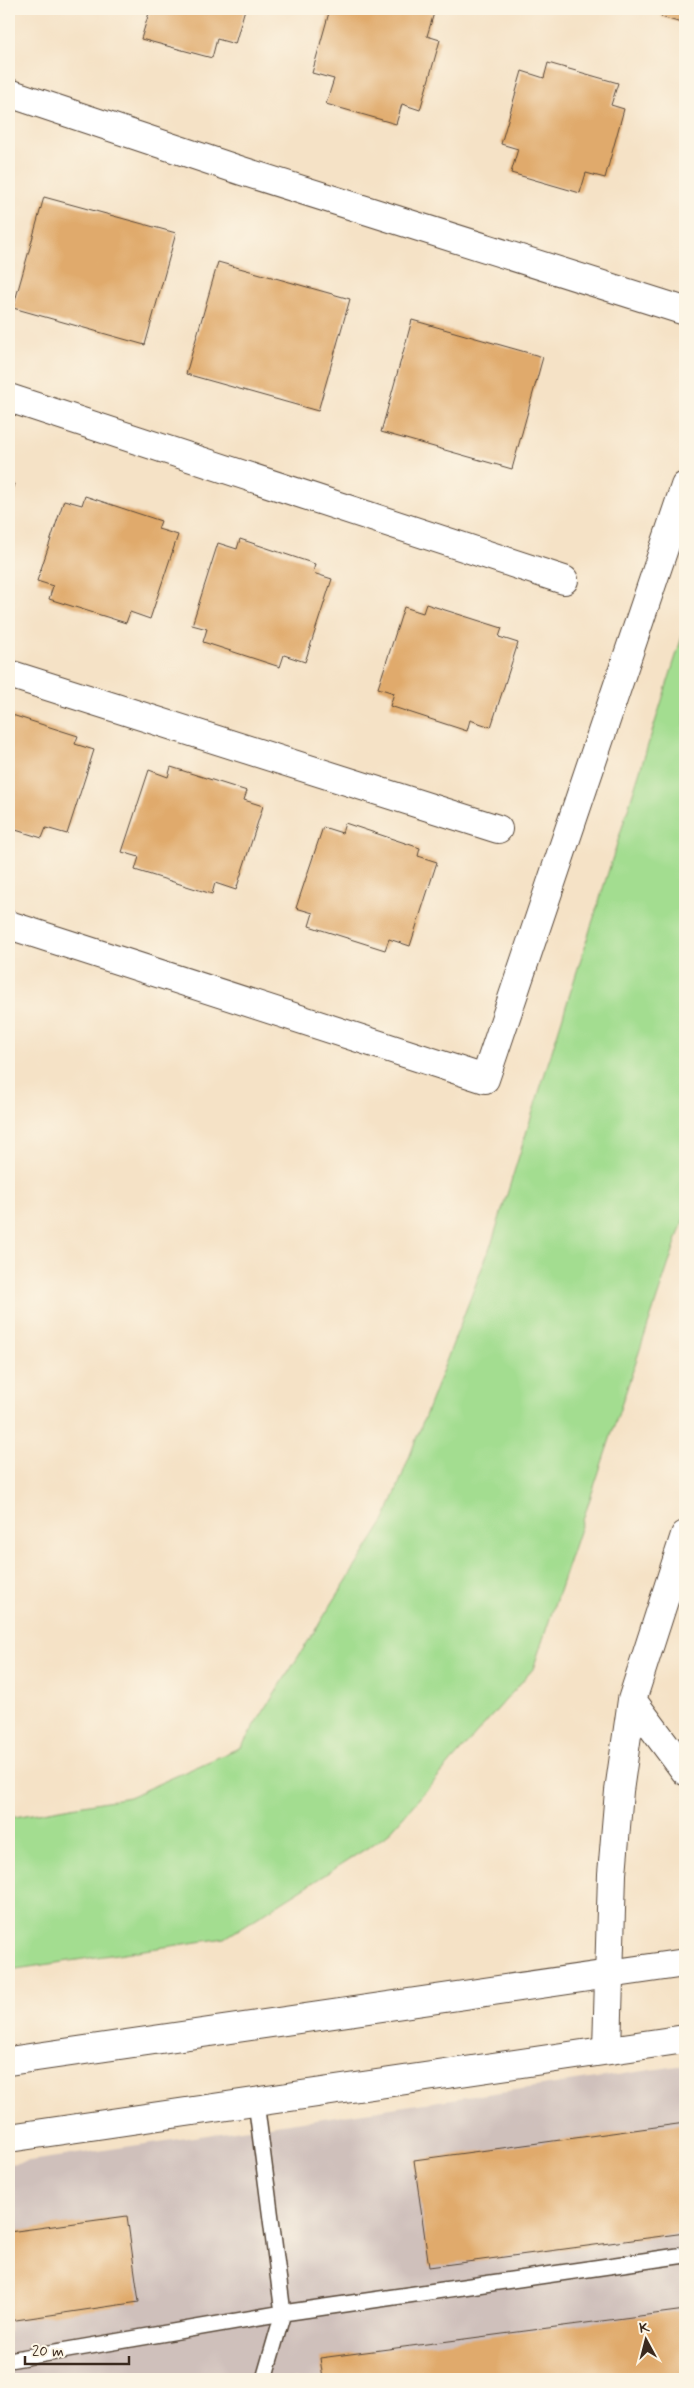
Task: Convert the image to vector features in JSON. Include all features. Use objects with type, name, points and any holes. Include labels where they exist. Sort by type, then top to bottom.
[{"type":"street","points":[[9,86],[34,101]]},
{"type":"street","points":[[9,93],[242,171],[685,310]]},
{"type":"street","points":[[9,398],[564,580]]},
{"type":"street","points":[[9,925],[484,1079],[685,486]]},
{"type":"street","points":[[9,674],[498,829]]},
{"type":"street","points":[[607,2049],[614,1846],[619,1791],[632,1700],[685,1535]]},
{"type":"street","points":[[632,1700],[685,1771]]},
{"type":"street","points":[[9,2061],[685,1963]]},
{"type":"street","points":[[9,2138],[685,2039]]},
{"type":"lane","points":[[256,2102],[283,2313],[264,2379]]},
{"type":"lane","points":[[9,2360],[283,2313],[685,2255]]},
{"type":"shaded area","points":[[685,2065],[685,2379],[9,2379],[9,2164]]},
{"type":"green space","points":[[685,627],[685,1215],[533,1669],[386,1836],[225,1938],[9,1970],[9,1818],[129,1797],[241,1747],[385,1520],[492,1242]]},
{"type":"building","points":[[135,9],[245,9],[235,44],[217,39],[212,58],[141,39],[149,13]]},
{"type":"building","points":[[330,9],[418,9],[434,13],[427,36],[440,40],[420,110],[402,104],[396,124],[326,104],[334,79],[312,73]]},
{"type":"building","points":[[663,9],[685,9],[685,24],[661,17]]},
{"type":"building","points":[[548,63],[618,83],[611,105],[624,109],[605,178],[586,173],[580,193],[511,173],[518,149],[501,144],[522,71],[544,78]]},
{"type":"building","points":[[44,197],[176,233],[145,345],[13,308]]},
{"type":"building","points":[[218,262],[350,299],[318,411],[186,374]]},
{"type":"building","points":[[412,320],[543,357],[512,469],[381,432]]},
{"type":"building","points":[[9,482],[14,484],[9,499]]},
{"type":"building","points":[[85,496],[161,521],[158,529],[178,535],[150,619],[130,612],[126,623],[49,599],[53,586],[37,581],[64,500],[82,505]]},
{"type":"building","points":[[240,539],[315,564],[313,573],[332,579],[305,662],[284,655],[280,667],[203,642],[207,629],[192,625],[218,543],[237,549]]},
{"type":"building","points":[[426,604],[502,628],[499,637],[518,643],[491,727],[470,720],[467,731],[390,706],[394,693],[378,688],[404,607],[423,613]]},
{"type":"building","points":[[9,714],[78,736],[75,744],[94,750],[67,834],[46,828],[42,838],[9,828]]},
{"type":"building","points":[[171,767],[247,791],[244,800],[263,806],[236,890],[215,883],[212,894],[135,870],[139,857],[122,852],[149,770],[168,777]]},
{"type":"building","points":[[345,823],[420,848],[418,856],[437,862],[410,946],[389,939],[385,950],[309,926],[313,913],[296,908],[323,827],[342,833]]},
{"type":"building","points":[[685,2123],[685,2233],[429,2267],[414,2160]]},
{"type":"building","points":[[127,2216],[139,2302],[9,2321],[9,2232]]},
{"type":"building","points":[[685,2310],[685,2379],[323,2379],[320,2358]]}]
